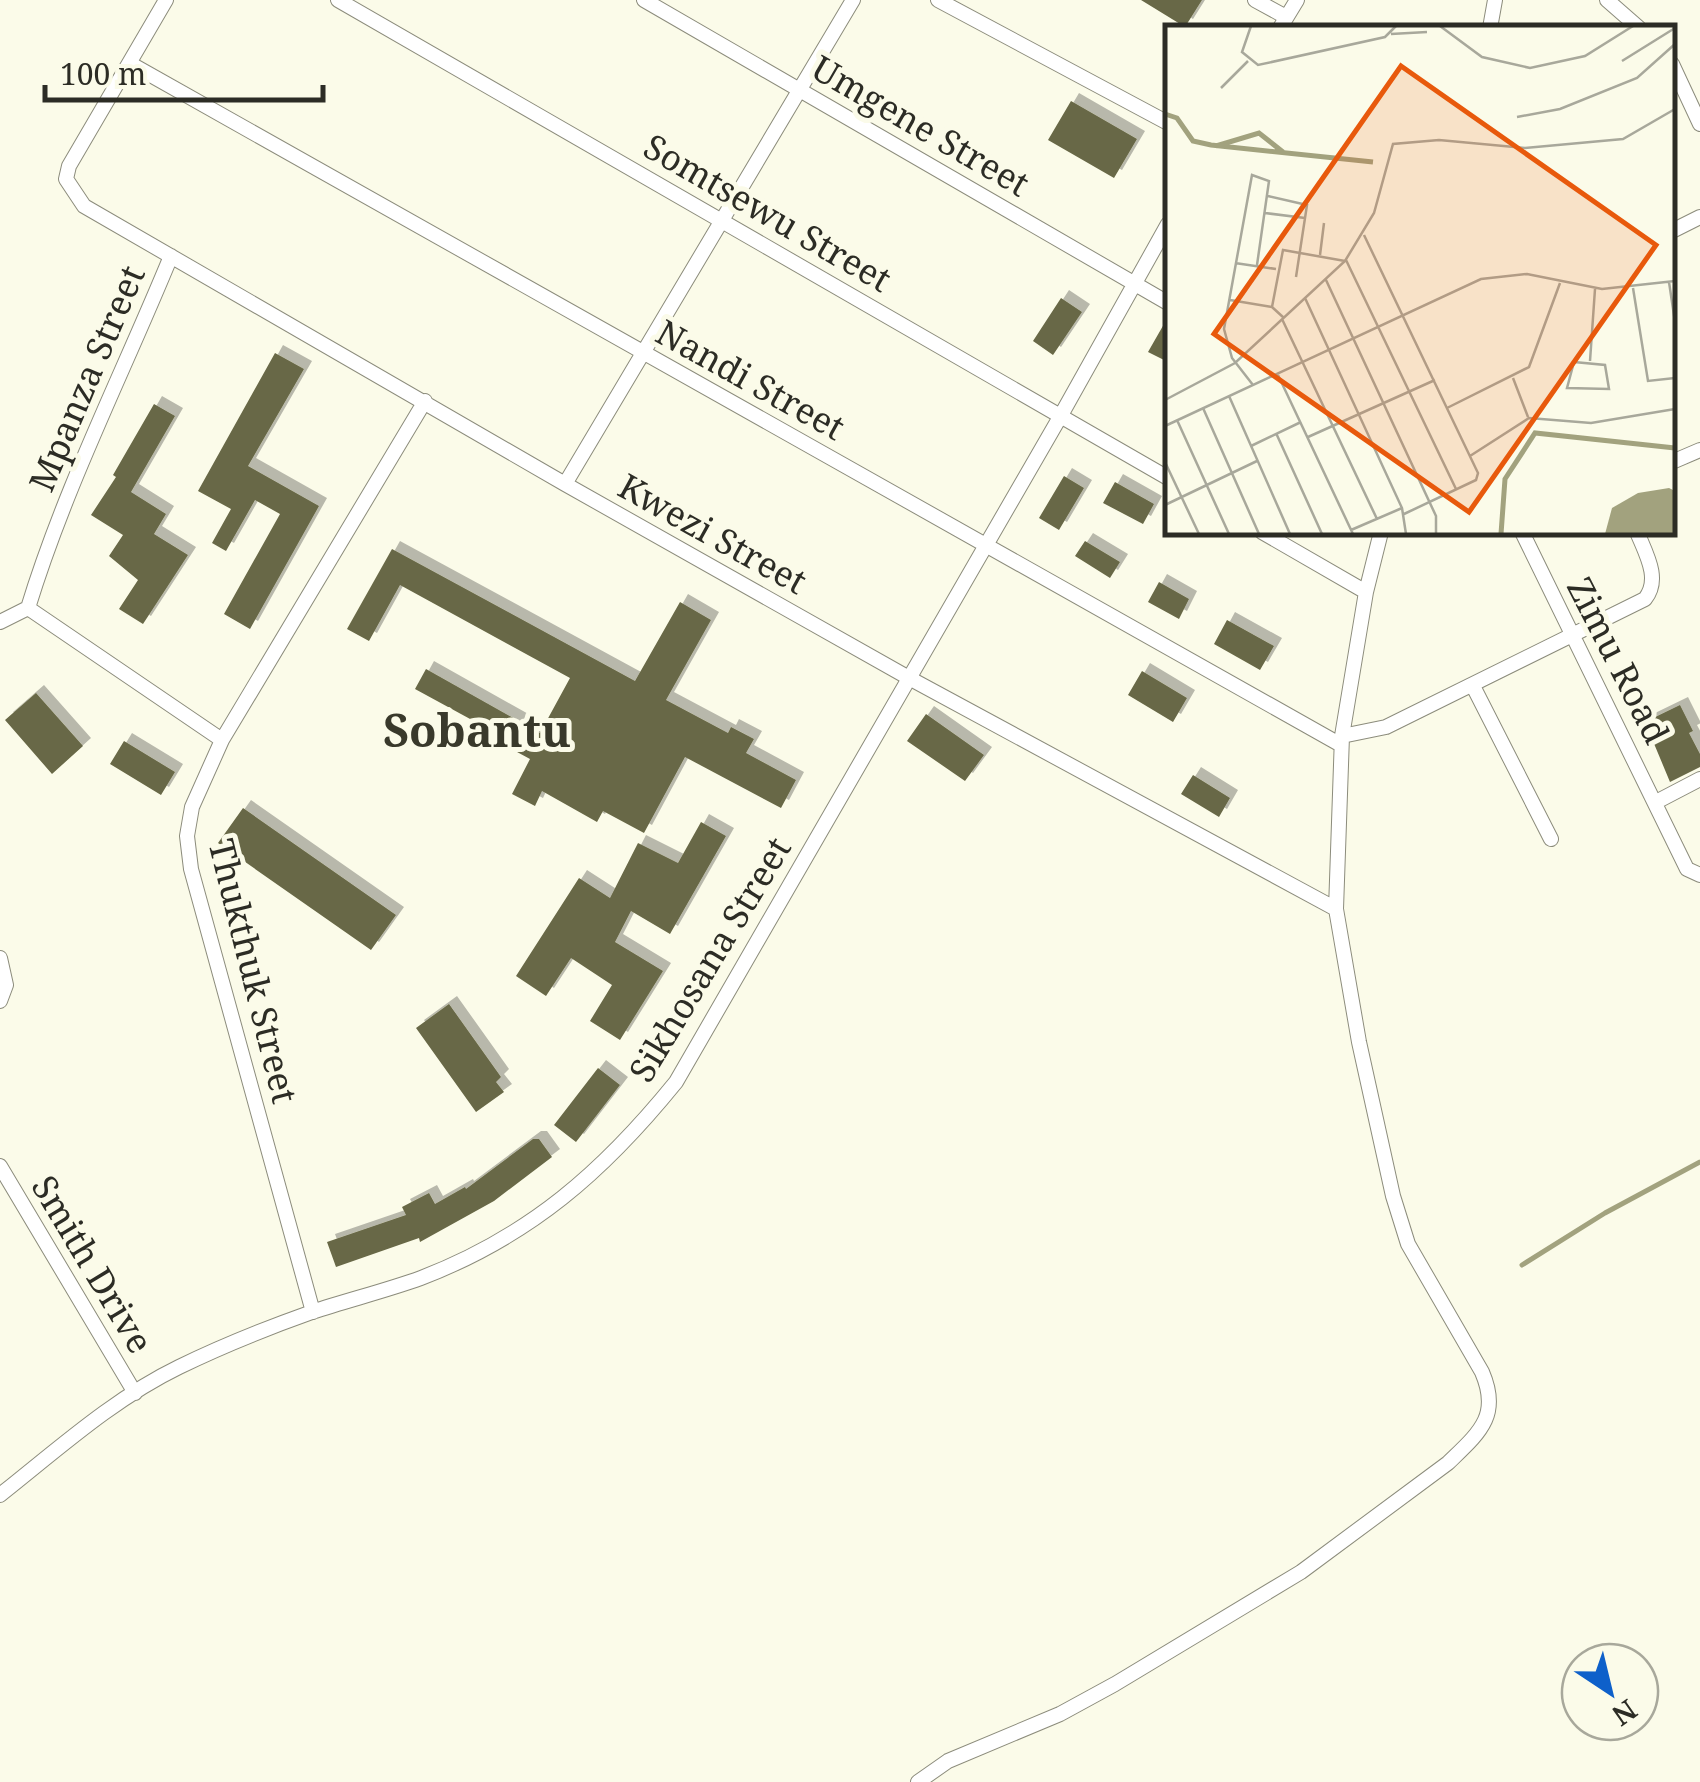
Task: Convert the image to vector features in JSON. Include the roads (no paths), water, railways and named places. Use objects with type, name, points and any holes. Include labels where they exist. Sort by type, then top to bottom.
[{"type":"street","points":[[132,64],[166,0]]},
{"type":"street","name":"Somtsewu Street","points":[[338,0],[1165,476]]},
{"type":"street","name":"Umgene Street","points":[[644,0],[1165,301]]},
{"type":"street","points":[[565,484],[853,0]]},
{"type":"street","points":[[938,0],[1165,122]]},
{"type":"street","points":[[1255,0],[1283,22],[1297,0]]},
{"type":"street","points":[[1491,25],[1495,0]]},
{"type":"street","points":[[1608,0],[1637,25]]},
{"type":"street","name":"Kwezi Street","points":[[132,64],[69,166],[66,179],[72,192],[97,214],[909,678],[1336,909]]},
{"type":"street","name":"Nandi Street","points":[[132,64],[984,546],[1341,741]]},
{"type":"street","points":[[1675,70],[1700,124]]},
{"type":"street","points":[[1675,230],[1700,217]]},
{"type":"street","name":"Sikhosana Street","points":[[0,1495],[102,1414],[173,1370],[312,1312],[420,1278],[484,1249],[538,1218],[598,1170],[637,1129],[676,1082],[1165,229]]},
{"type":"street","name":"Mpanza Street","points":[[28,608],[74,478],[171,256]]},
{"type":"street","name":"Thukthuk Street","points":[[312,1312],[191,869],[186,836],[192,807],[222,740],[425,401]]},
{"type":"street","points":[[1675,461],[1700,450]]},
{"type":"street","points":[[1267,535],[1366,592]]},
{"type":"street","points":[[918,1782],[948,1761],[1060,1714],[1115,1684],[1301,1572],[1448,1463],[1491,1410],[1490,1390],[1408,1244],[1393,1196],[1359,1042],[1336,909],[1341,741],[1366,592],[1380,535]]},
{"type":"street","name":"Zimu Road","points":[[1524,535],[1694,872]]},
{"type":"street","points":[[1341,741],[1386,726],[1473,686],[1645,599],[1652,589],[1653,572],[1638,535]]},
{"type":"street","points":[[0,622],[28,608],[222,740]]},
{"type":"street","points":[[1473,686],[1551,839]]},
{"type":"street","points":[[1656,802],[1700,779]]},
{"type":"street","points":[[0,958],[6,985],[0,1001]]},
{"type":"street","name":"Smith Drive","points":[[0,1166],[136,1393]]},
{"type":"waterway","points":[[1522,1265],[1605,1213],[1700,1162]]},
{"type":"district","name":"Sobantu","points":[[477,729]]}]
